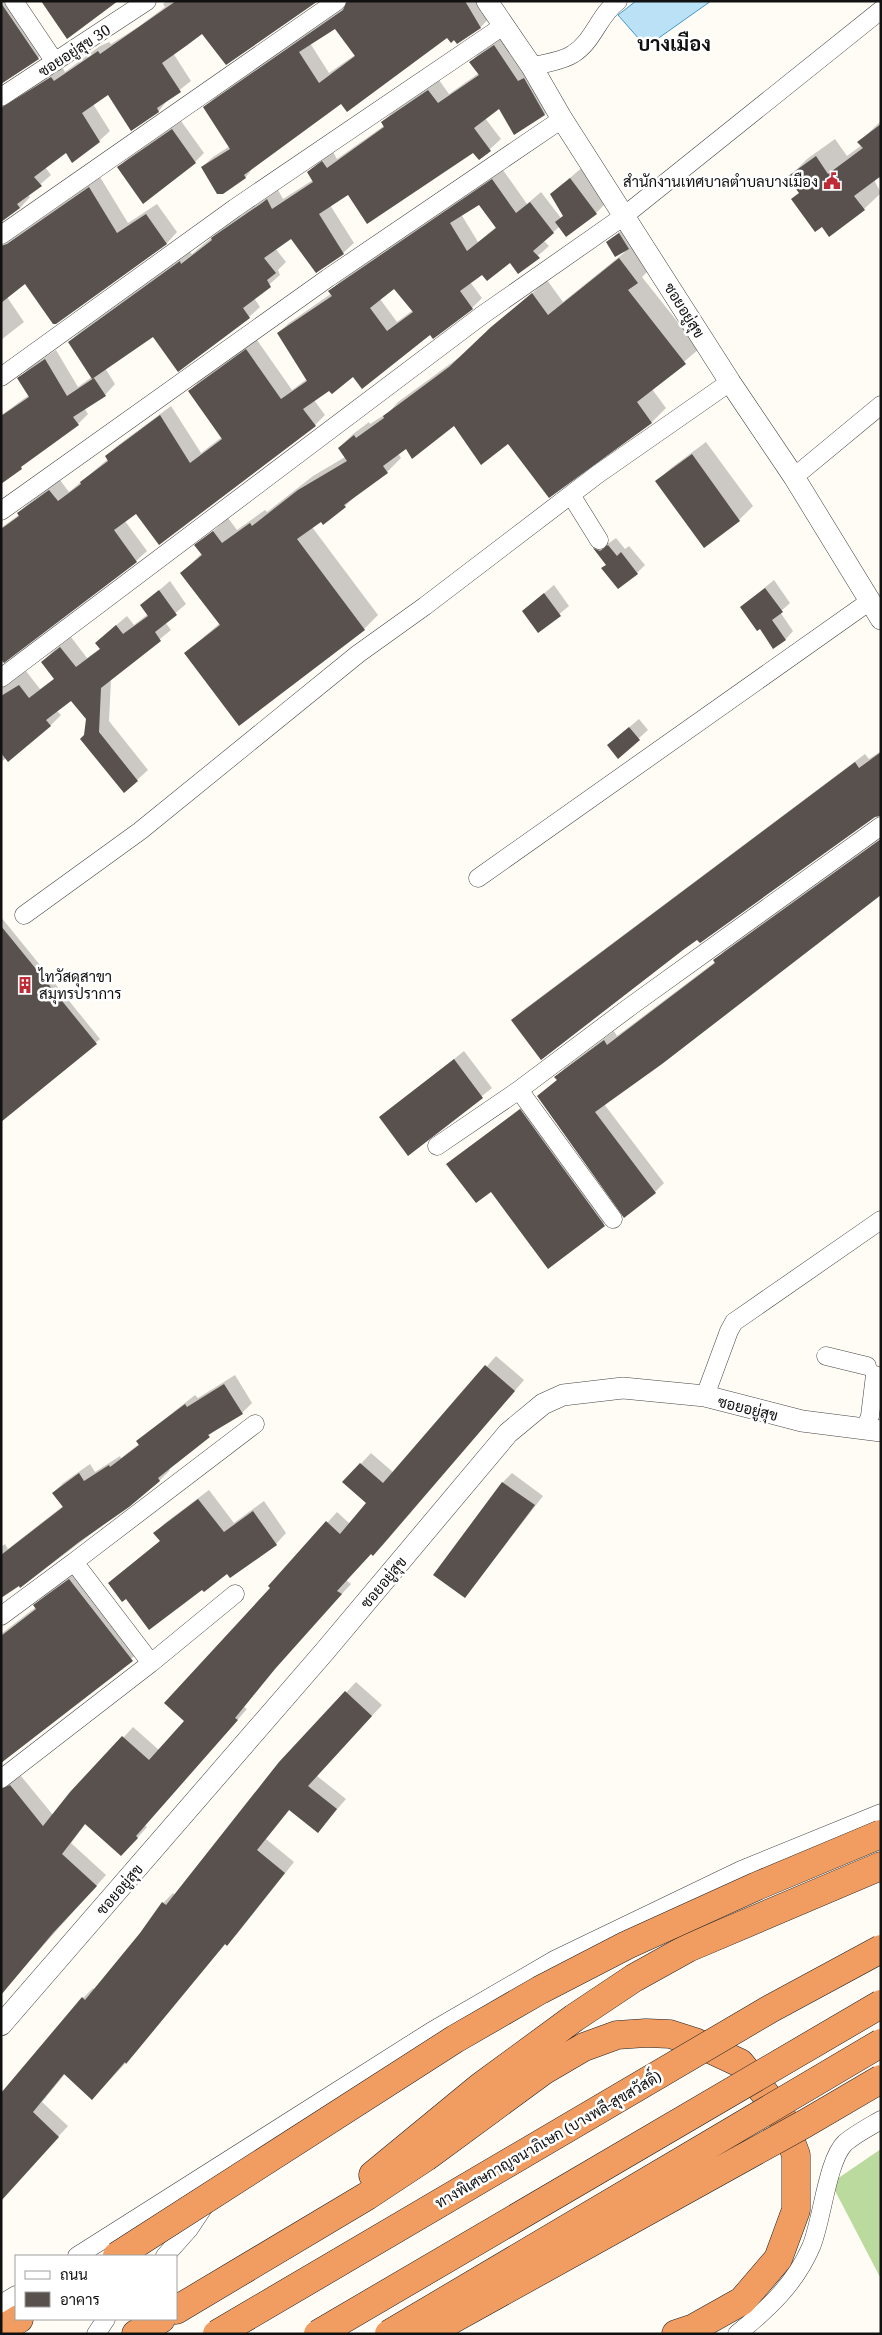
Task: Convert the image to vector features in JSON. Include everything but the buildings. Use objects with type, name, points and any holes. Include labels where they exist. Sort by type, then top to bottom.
[{"type":"highway","points":[[119,2255],[455,2039],[540,1990],[636,1941],[756,1886],[881,1834]]},
{"type":"highway","points":[[305,2233],[412,2141],[480,2087],[581,2013],[634,1978],[688,1948],[881,1866]]},
{"type":"highway","name":"ทางพิเศษกาญจนาภิเษก (บางพลี-สุขสวัสดิ์)","points":[[217,2334],[770,2009],[881,1949]]},
{"type":"highway","points":[[318,2334],[881,2004]]},
{"type":"highway","points":[[178,2309],[367,2196],[426,2157],[543,2071],[584,2047],[617,2035],[670,2034],[695,2042],[740,2063],[780,2112],[796,2155],[796,2210],[778,2259],[742,2301],[694,2328],[676,2334]]},
{"type":"highway","points":[[389,2334],[881,2044]]},
{"type":"highway","points":[[426,2334],[806,2123],[881,2079]]},
{"type":"highway","points":[[1,2330],[18,2320]]},
{"type":"highway","points":[[136,2334],[159,2320]]},
{"type":"street","points":[[14,1],[55,62]]},
{"type":"street","name":"ซอยอยู่สุข 30","points":[[1,97],[147,1]]},
{"type":"street","points":[[1,235],[337,1]]},
{"type":"street","name":"ซอยอยู่สุข","points":[[487,1],[532,67],[562,119],[730,382],[794,477],[881,619]]},
{"type":"street","points":[[532,67],[572,56],[588,40],[607,10],[618,1]]},
{"type":"street","points":[[1,678],[481,316],[624,216],[881,10]]},
{"type":"street","points":[[1,377],[235,208],[503,26]]},
{"type":"street","points":[[1,511],[320,284],[562,119]]},
{"type":"street","points":[[24,914],[140,831],[358,654],[598,474],[730,382]]},
{"type":"street","points":[[794,477],[881,405]]},
{"type":"street","points":[[571,495],[599,540]]},
{"type":"street","points":[[478,878],[870,601]]},
{"type":"street","points":[[437,1146],[519,1090],[631,1006],[881,826]]},
{"type":"street","points":[[519,1090],[613,1219]]},
{"type":"street","points":[[706,1396],[734,1322],[881,1220]]},
{"type":"street","points":[[826,1356],[877,1365],[870,1416],[873,1430]]},
{"type":"street","name":"ซอยอยู่สุข","points":[[1,2025],[325,1651],[508,1432],[543,1404],[563,1395],[623,1388],[706,1396],[802,1421],[873,1430]]},
{"type":"street","points":[[1,1616],[255,1424]]},
{"type":"street","points":[[74,1562],[151,1663]]},
{"type":"street","points":[[3,1774],[151,1663],[235,1594]]},
{"type":"street","points":[[79,2255],[432,2031],[556,1959],[741,1870],[881,1813]]},
{"type":"street","points":[[737,2334],[768,2310],[785,2290],[811,2247],[831,2170],[844,2144],[881,2120]]},
{"type":"street","points":[[166,2255],[189,2229],[210,2199],[226,2162]]},
{"type":"street","points":[[1,2304],[15,2296]]},
{"type":"street","points":[[96,2334],[105,2320]]},
{"type":"green space","points":[[881,2149],[881,2279],[831,2183]]},
{"type":"water","points":[[636,1],[711,1],[646,47],[618,15]]},
{"type":"place","name":"สำนักงานเทศบาลตำบลบางเมือง","points":[[832,181]]},
{"type":"place","name":"ไทวัสดุสาขา สมุทรปราการ","points":[[25,985]]},
{"type":"district","name":"บางเมือง","points":[[674,43]]}]
